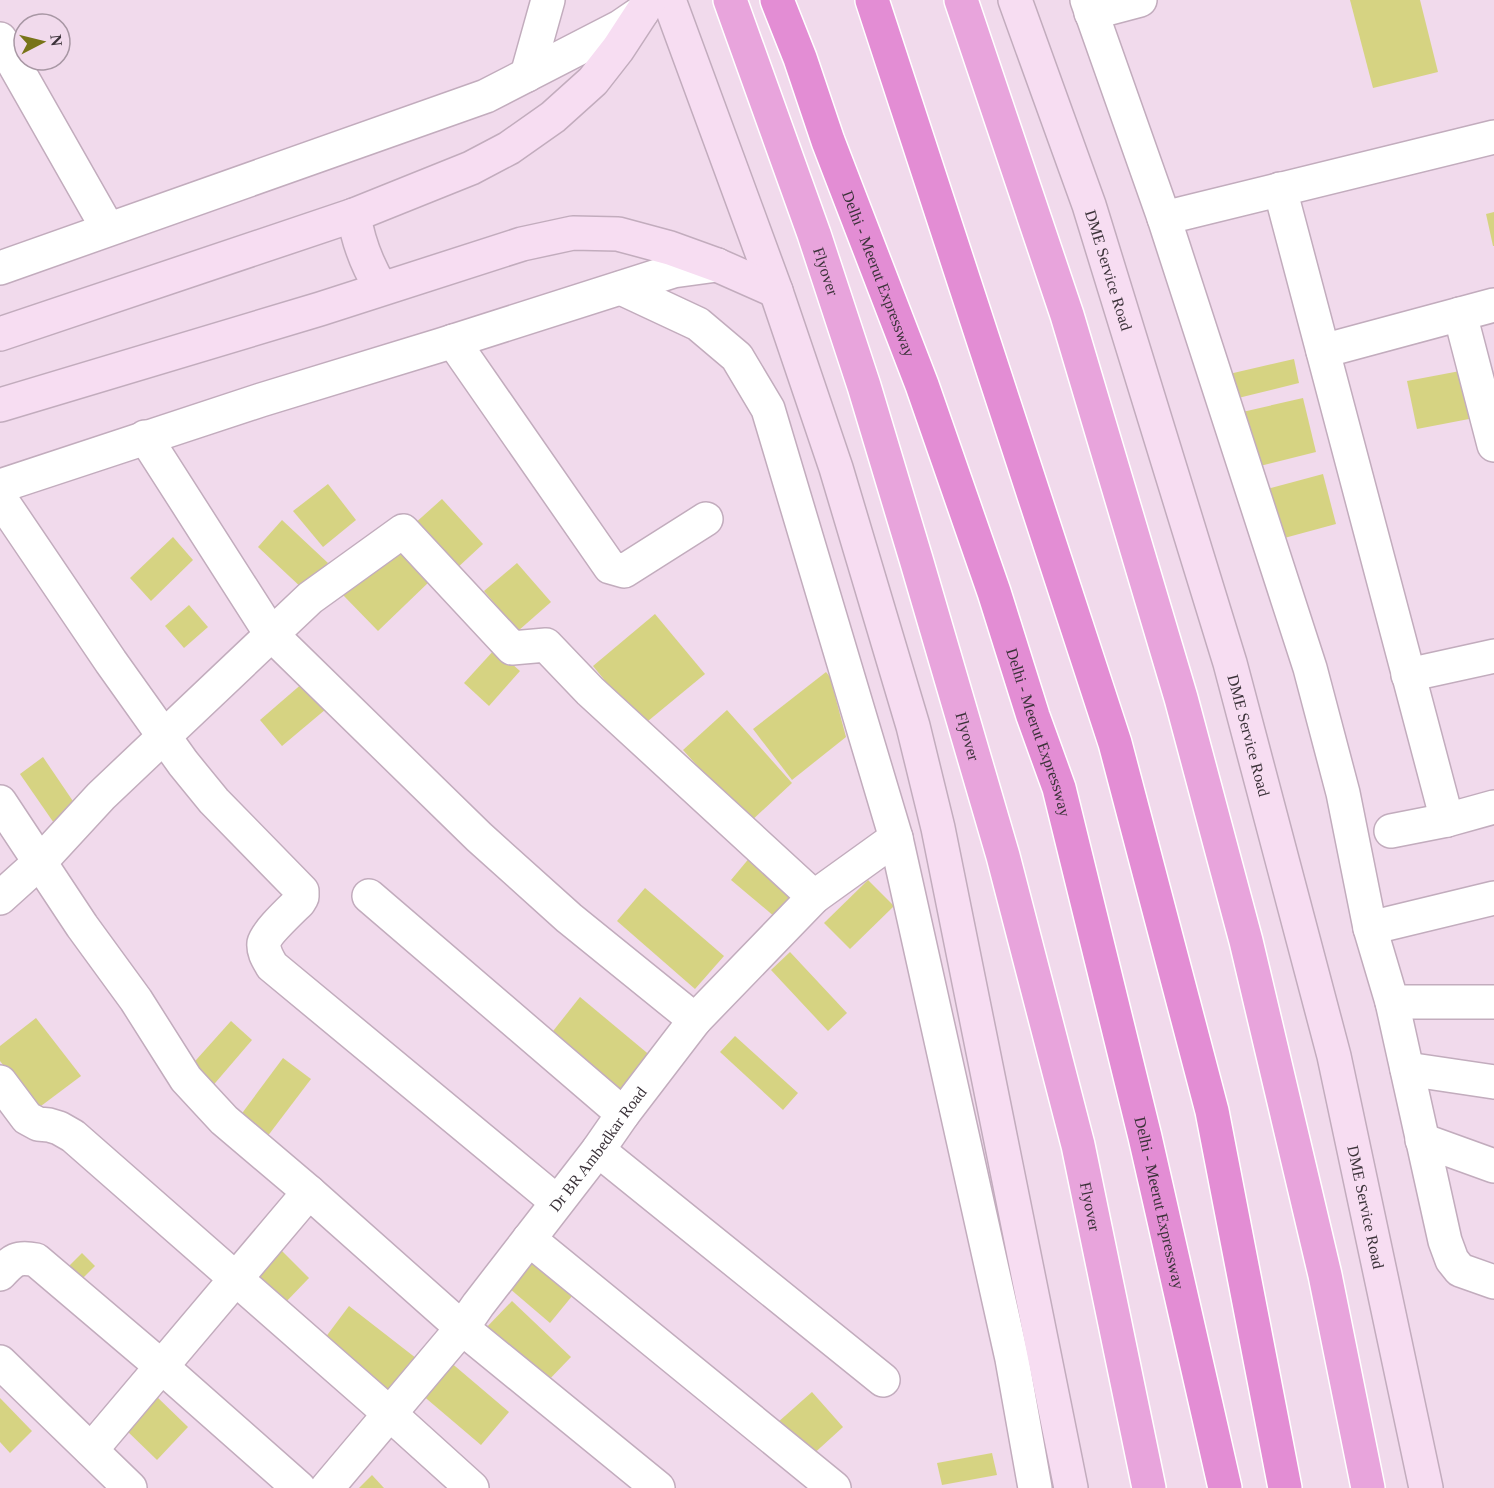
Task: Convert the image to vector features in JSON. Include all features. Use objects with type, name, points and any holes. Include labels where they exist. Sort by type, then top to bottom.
[{"type":"highway","name":"Flyover","points":[[730,0],[814,234],[864,386],[1003,856],[1078,1145],[1149,1488]]},
{"type":"highway","name":"Delhi - Meerut Expressway","points":[[777,0],[800,58],[828,141],[922,385],[1059,788],[1145,1137],[1225,1488]]},
{"type":"highway","points":[[872,0],[1115,743],[1212,1111],[1285,1488]]},
{"type":"highway","points":[[961,0],[1066,315],[1187,721],[1246,940],[1320,1252],[1368,1488]]},
{"type":"main road","name":"DME Service Road","points":[[1015,0],[1089,205],[1230,663],[1334,1056],[1426,1488]]},
{"type":"main road","points":[[0,334],[354,214],[471,168],[509,148],[553,117],[593,81],[654,4],[776,291],[836,468],[913,726],[938,828],[1071,1488]]},
{"type":"main road","points":[[354,214],[363,253],[381,288]]},
{"type":"main road","points":[[0,405],[320,309],[522,244],[573,233],[618,234],[670,248],[717,265],[776,291]]},
{"type":"street","points":[[528,75],[548,0]]},
{"type":"street","points":[[1140,0],[1089,7],[1164,218],[1310,668],[1345,803],[1370,928],[1392,1002],[1445,1241],[1452,1260],[1460,1270],[1494,1282]]},
{"type":"street","points":[[0,267],[486,96],[620,27],[654,4]]},
{"type":"street","points":[[0,39],[108,229]]},
{"type":"street","points":[[1164,218],[1494,136]]},
{"type":"street","points":[[1280,189],[1447,819]]},
{"type":"street","points":[[0,486],[145,437],[673,271],[717,265]]},
{"type":"street","points":[[621,288],[698,324],[737,357],[768,409],[896,838],[1012,1359],[1035,1488]]},
{"type":"street","points":[[1323,351],[1494,305]]},
{"type":"street","points":[[1460,314],[1494,445]]},
{"type":"street","points":[[453,341],[610,567],[624,571],[706,519]]},
{"type":"street","points":[[145,437],[271,633],[479,837],[569,918],[695,1020]]},
{"type":"street","points":[[0,498],[163,736],[214,801],[302,891],[299,902],[269,934],[264,943],[265,955],[272,966],[557,1202]]},
{"type":"street","points":[[0,898],[41,861],[101,796],[271,633],[310,598],[403,531],[512,648],[546,645],[590,691],[814,897]]},
{"type":"street","points":[[1408,675],[1494,656]]},
{"type":"street","points":[[0,802],[82,926],[136,1000],[186,1079],[224,1120],[462,1328],[657,1488]]},
{"type":"street","points":[[1391,831],[1494,807]]},
{"type":"street","name":"Dr BR Ambedkar Road","points":[[327,1488],[462,1328],[695,1020],[814,897],[896,838]]},
{"type":"street","points":[[369,896],[623,1114]]},
{"type":"street","points":[[1370,928],[1494,898]]},
{"type":"street","points":[[1392,1002],[1494,1002]]},
{"type":"street","points":[[1407,1069],[1494,1082]]},
{"type":"street","points":[[0,1082],[27,1118],[38,1124],[59,1128],[73,1136],[472,1488]]},
{"type":"street","points":[[1422,1140],[1494,1166]]},
{"type":"street","points":[[598,1150],[883,1380]]},
{"type":"street","points":[[91,1450],[309,1192]]},
{"type":"street","points":[[529,1239],[834,1488]]},
{"type":"street","points":[[0,1274],[10,1262],[22,1257],[36,1260],[299,1488]]},
{"type":"street","points":[[0,1362],[130,1488]]},
{"type":"building","points":[[1350,0],[1420,0],[1438,72],[1373,88]]},
{"type":"building","points":[[1494,212],[1494,246],[1493,246],[1486,214]]},
{"type":"building","points":[[1294,359],[1299,383],[1234,399],[1229,374]]},
{"type":"building","points":[[1460,371],[1469,419],[1417,429],[1407,381]]},
{"type":"building","points":[[1303,398],[1316,452],[1252,468],[1238,413]]},
{"type":"building","points":[[1323,474],[1336,524],[1277,540],[1263,490]]},
{"type":"building","points":[[328,484],[356,520],[323,547],[293,511]]},
{"type":"building","points":[[442,499],[483,544],[455,570],[413,525]]},
{"type":"building","points":[[282,520],[328,563],[304,590],[258,547]]},
{"type":"building","points":[[173,537],[193,560],[151,601],[130,578]]},
{"type":"building","points":[[396,543],[431,580],[378,631],[343,595]]},
{"type":"building","points":[[517,563],[551,602],[518,631],[484,591]]},
{"type":"building","points":[[189,605],[208,627],[184,648],[165,626]]},
{"type":"building","points":[[655,614],[705,674],[642,726],[593,666]]},
{"type":"building","points":[[495,649],[520,671],[489,706],[464,683]]},
{"type":"building","points":[[826,672],[830,677],[846,737],[792,780],[753,729]]},
{"type":"building","points":[[304,682],[326,709],[282,746],[260,720]]},
{"type":"building","points":[[727,710],[792,783],[749,823],[683,750]]},
{"type":"building","points":[[43,757],[79,810],[56,826],[20,774]]},
{"type":"building","points":[[751,856],[795,893],[775,917],[731,880]]},
{"type":"building","points":[[868,880],[894,906],[850,949],[824,923]]},
{"type":"building","points":[[645,888],[724,956],[695,989],[617,921]]},
{"type":"building","points":[[790,952],[847,1013],[828,1031],[771,970]]},
{"type":"building","points":[[580,997],[652,1057],[618,1099],[546,1040]]},
{"type":"building","points":[[36,1018],[81,1076],[37,1109],[0,1061],[0,1046]]},
{"type":"building","points":[[231,1021],[252,1040],[210,1089],[188,1069]]},
{"type":"building","points":[[735,1036],[798,1093],[783,1110],[720,1052]]},
{"type":"building","points":[[283,1058],[311,1079],[267,1137],[240,1116]]},
{"type":"building","points":[[278,1247],[309,1278],[283,1305],[251,1275]]},
{"type":"building","points":[[82,1253],[95,1266],[82,1279],[69,1266]]},
{"type":"building","points":[[537,1256],[577,1290],[550,1323],[509,1288]]},
{"type":"building","points":[[512,1301],[571,1357],[543,1386],[484,1330]]},
{"type":"building","points":[[349,1306],[421,1362],[391,1401],[319,1346]]},
{"type":"building","points":[[449,1361],[509,1412],[481,1445],[421,1394]]},
{"type":"building","points":[[812,1392],[843,1427],[809,1458],[777,1423]]},
{"type":"building","points":[[154,1394],[188,1427],[157,1460],[123,1427]]},
{"type":"building","points":[[0,1398],[32,1431],[10,1453],[0,1442]]},
{"type":"building","points":[[992,1453],[997,1475],[942,1485],[937,1463]]},
{"type":"building","points":[[372,1475],[384,1488],[359,1488]]}]
